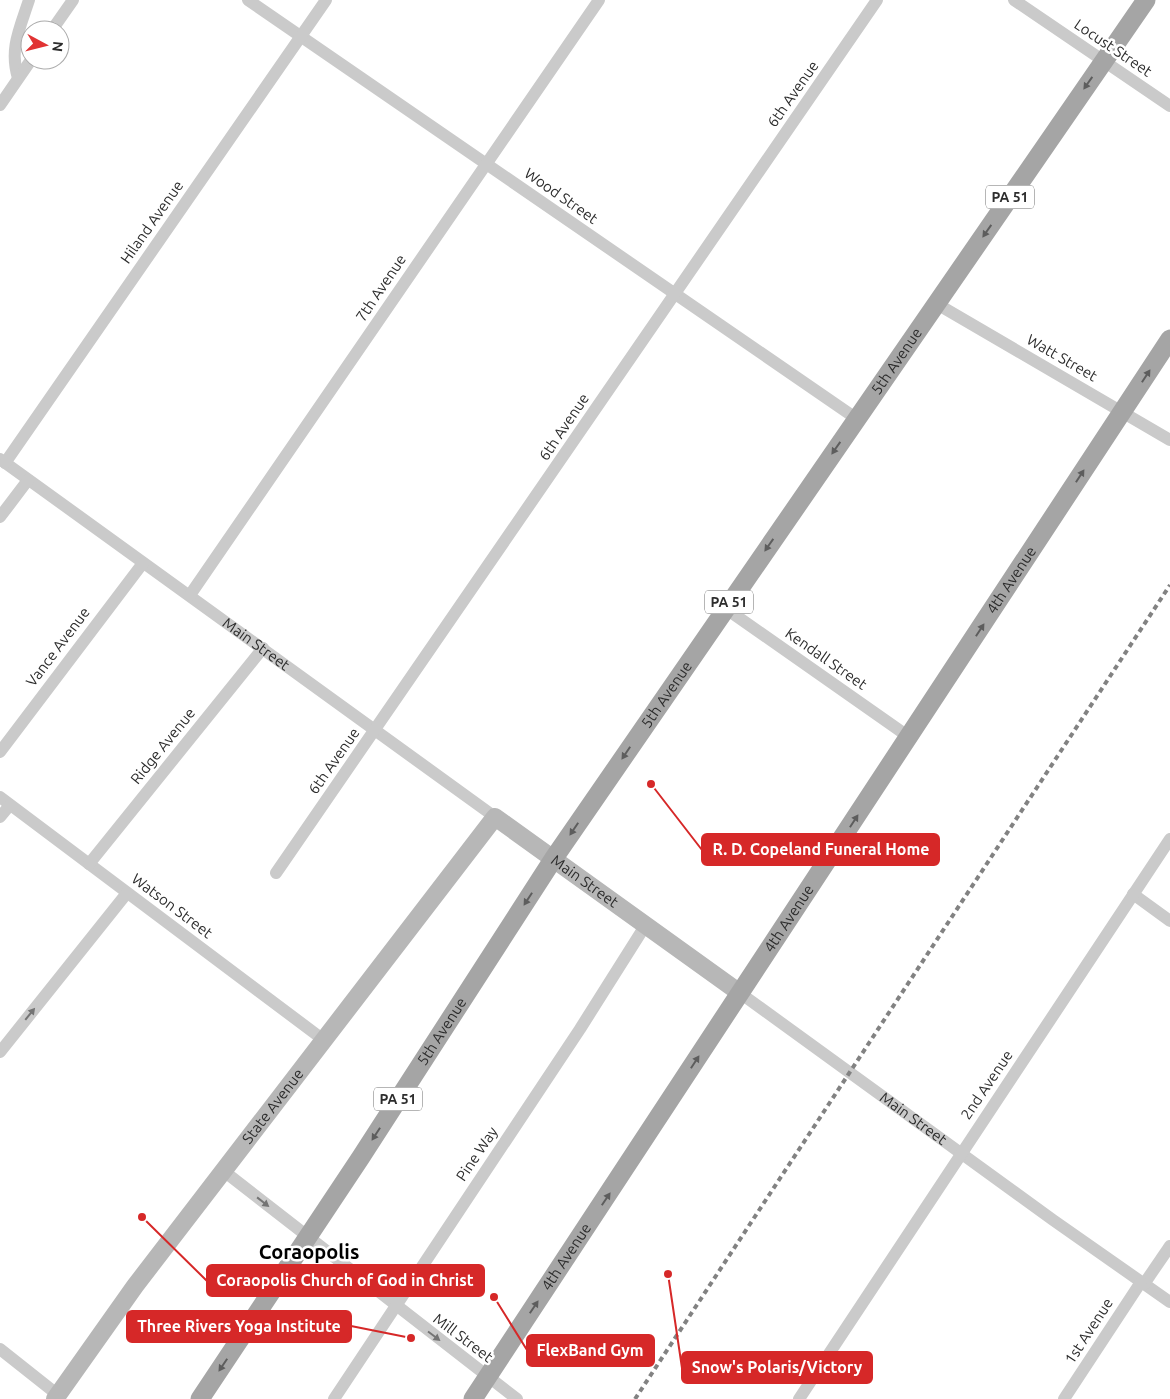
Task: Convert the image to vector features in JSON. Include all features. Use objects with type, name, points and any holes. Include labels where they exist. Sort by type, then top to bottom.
[{"type":"main road","name":"5th Avenue","points":[[200,1399],[554,858],[1146,0]]},
{"type":"main road","name":"4th Avenue","points":[[473,1399],[1170,339]]},
{"type":"street","points":[[18,78],[13,62],[14,51],[29,0]]},
{"type":"street","points":[[59,20],[73,0]]},
{"type":"street","name":"Wood Street","points":[[248,0],[857,419]]},
{"type":"street","name":"Hiland Avenue","points":[[2,461],[326,0]]},
{"type":"street","name":"7th Avenue","points":[[190,595],[599,0]]},
{"type":"street","name":"6th Avenue","points":[[276,873],[878,0]]},
{"type":"street","name":"Locust Street","points":[[1014,0],[1170,106]]},
{"type":"street","points":[[0,105],[24,70]]},
{"type":"street","name":"Watt Street","points":[[937,304],[1170,440]]},
{"type":"street","name":"Main Street","points":[[2,461],[554,858],[960,1154],[1170,1302]]},
{"type":"street","points":[[0,517],[28,480]]},
{"type":"street","name":"Vance Avenue","points":[[0,752],[143,562]]},
{"type":"street","name":"Kendall Street","points":[[725,608],[909,737]]},
{"type":"street","name":"Ridge Avenue","points":[[89,864],[263,648]]},
{"type":"street","points":[[0,817],[5,801]]},
{"type":"street","name":"Watson Street","points":[[5,801],[325,1041]]},
{"type":"street","name":"State Avenue","points":[[57,1397],[135,1286],[325,1041],[495,817]]},
{"type":"street","name":"2nd Avenue","points":[[799,1399],[1170,839]]},
{"type":"street","points":[[0,1052],[127,893]]},
{"type":"street","points":[[1133,894],[1170,921]]},
{"type":"street","name":"Pine Way","points":[[334,1399],[580,1029],[645,926]]},
{"type":"street","name":"Mill Street","points":[[224,1172],[395,1307],[517,1399]]},
{"type":"street","name":"1st Avenue","points":[[1064,1399],[1170,1246]]},
{"type":"street","points":[[0,1349],[57,1397]]},
{"type":"railway","points":[[635,1399],[1170,585]]},
{"type":"place","name":"R. D. Copeland Funeral Home","points":[[651,784]]},
{"type":"place","name":"Coraopolis Church of God in Christ","points":[[142,1217]]},
{"type":"place","name":"Snow's Polaris/Victory","points":[[668,1274]]},
{"type":"place","name":"FlexBand Gym","points":[[494,1297]]},
{"type":"place","name":"Three Rivers Yoga Institute","points":[[411,1338]]},
{"type":"district","name":"Coraopolis","points":[[309,1252]]}]
